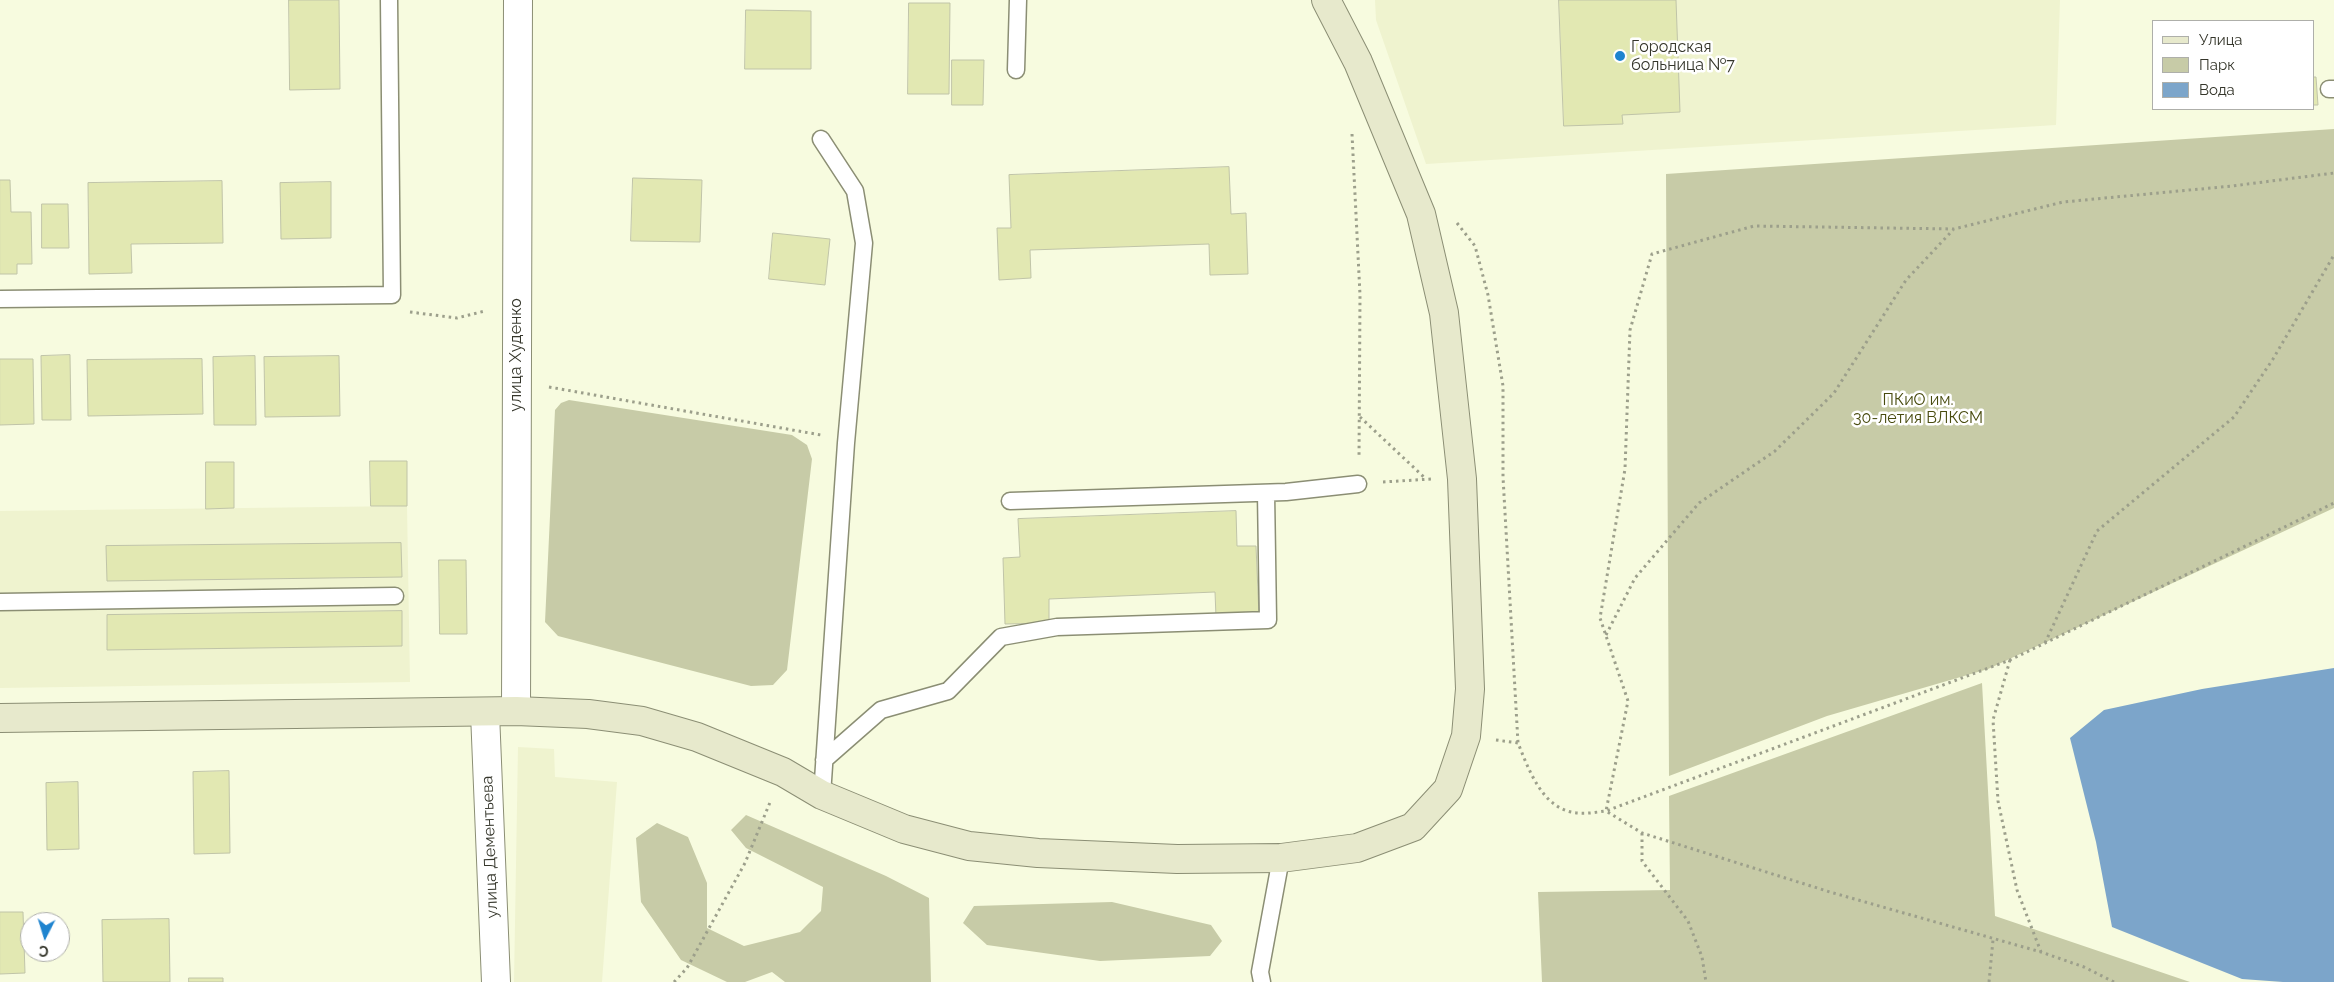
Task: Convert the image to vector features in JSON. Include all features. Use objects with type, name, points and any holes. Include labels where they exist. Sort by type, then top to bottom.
[{"type":"main road","points":[[0,718],[485,713],[516,711],[588,714],[642,721],[697,736],[782,772],[822,795],[904,829],[969,846],[1038,853],[1177,859],[1281,858],[1357,848],[1413,828],[1448,789],[1466,736],[1470,689],[1462,479],[1444,313],[1421,214],[1358,62],[1326,0]]},
{"type":"street","name":"улица Худенко","points":[[516,711],[518,0]]},
{"type":"street","name":"улица Дементьева","points":[[485,713],[496,982]]},
{"type":"lane","points":[[0,299],[392,295],[389,0]]},
{"type":"lane","points":[[1016,70],[1018,0]]},
{"type":"lane","points":[[821,139],[855,191],[864,243],[846,443],[822,795]]},
{"type":"lane","points":[[1010,501],[1266,493],[1358,484]]},
{"type":"lane","points":[[824,760],[881,710],[948,691],[1001,637],[1057,627],[1268,620],[1266,493]]},
{"type":"lane","points":[[0,602],[395,596]]},
{"type":"lane","points":[[1262,982],[1260,972],[1281,858]]},
{"type":"path","points":[[1352,132],[1360,295],[1358,484]]},
{"type":"path","points":[[1606,811],[1628,701],[1600,618],[1625,470],[1630,330],[1652,254],[1754,226],[1954,229],[2063,202],[2232,186],[2334,173]]},
{"type":"path","points":[[1606,635],[1635,578],[1699,503],[1775,451],[1834,392],[1906,280],[1954,229]]},
{"type":"path","points":[[2045,643],[2097,531],[2234,417],[2273,359],[2334,255]]},
{"type":"path","points":[[392,295],[409,312],[457,318],[505,306],[516,296]]},
{"type":"path","points":[[516,381],[816,433],[846,443]]},
{"type":"path","points":[[1359,417],[1426,479]]},
{"type":"path","points":[[1466,736],[1518,743],[1534,781],[1556,806],[1577,814],[1606,811],[2010,660],[2334,503]]},
{"type":"path","points":[[2010,660],[1993,720],[1998,801],[2017,890],[2042,952]]},
{"type":"path","points":[[674,982],[687,968],[745,863],[782,772]]},
{"type":"path","points":[[1606,811],[1642,833],[1830,892],[1993,940],[2042,952],[2084,966],[2114,982]]},
{"type":"path","points":[[1642,833],[1642,861],[1688,921],[1702,957],[1706,982]]},
{"type":"path","points":[[1989,982],[1993,940]]},
{"type":"shaded area","points":[[1375,0],[2060,0],[2056,125],[1426,164],[1376,20]]},
{"type":"shaded area","points":[[407,506],[410,682],[0,688],[0,511]]},
{"type":"shaded area","points":[[518,747],[554,749],[555,777],[617,782],[602,982],[514,982]]},
{"type":"green space","name":"ПКиО им. 30-летия ВЛКСМ","points":[[2334,129],[2334,508],[1988,669],[1827,716],[1669,776],[1666,174]]},
{"type":"green space","points":[[569,400],[792,435],[807,445],[812,459],[787,670],[773,685],[751,686],[558,636],[545,622],[555,410],[561,403]]},
{"type":"green space","points":[[1982,683],[1995,916],[2190,982],[1542,982],[1538,892],[1670,890],[1669,796]]},
{"type":"green space","points":[[746,815],[886,876],[929,898],[931,982],[785,982],[772,972],[745,982],[727,982],[681,960],[641,902],[636,838],[657,823],[688,837],[707,883],[707,928],[744,946],[800,932],[821,911],[823,887],[746,848],[731,830]]},
{"type":"green space","points":[[1112,902],[1211,925],[1222,941],[1210,956],[1100,961],[987,945],[963,923],[974,906]]},
{"type":"water","points":[[2334,668],[2334,982],[2283,982],[2242,979],[2112,927],[2096,842],[2070,738],[2104,710],[2202,689]]},
{"type":"building","points":[[289,0],[339,0],[340,89],[290,90]]},
{"type":"building","name":"Городская больница №7","points":[[1559,0],[1676,0],[1680,112],[1622,115],[1623,124],[1564,126]]},
{"type":"building","points":[[909,3],[950,3],[949,94],[908,94]]},
{"type":"building","points":[[746,10],[811,11],[811,69],[745,69]]},
{"type":"building","points":[[952,60],[984,60],[983,105],[952,105]]},
{"type":"building","points":[[2314,77],[2316,77],[2318,105],[2314,105]]},
{"type":"building","points":[[1229,167],[1231,214],[1246,213],[1248,274],[1210,275],[1209,244],[1030,250],[1031,278],[999,280],[997,228],[1011,228],[1009,175]]},
{"type":"building","points":[[633,178],[702,180],[700,242],[631,241]]},
{"type":"building","points":[[0,180],[10,180],[11,212],[31,212],[32,264],[17,264],[17,274],[0,274]]},
{"type":"building","points":[[222,181],[223,243],[131,244],[132,273],[89,274],[88,183]]},
{"type":"building","points":[[331,182],[331,238],[281,239],[280,183]]},
{"type":"building","points":[[42,204],[68,204],[69,248],[42,248]]},
{"type":"building","points":[[773,233],[830,239],[825,285],[769,279]]},
{"type":"building","points":[[70,355],[71,420],[42,420],[41,356]]},
{"type":"building","points":[[255,356],[256,425],[214,425],[213,357]]},
{"type":"building","points":[[339,356],[340,416],[265,417],[264,357]]},
{"type":"building","points":[[0,359],[33,359],[34,424],[0,425]]},
{"type":"building","points":[[202,359],[203,414],[88,416],[87,360]]},
{"type":"building","points":[[370,461],[407,461],[407,506],[371,506]]},
{"type":"building","points":[[206,462],[234,462],[234,508],[206,509]]},
{"type":"building","points":[[1236,511],[1237,546],[1256,546],[1259,616],[1216,617],[1215,592],[1049,599],[1049,623],[1005,624],[1003,558],[1020,557],[1018,519]]},
{"type":"building","points":[[401,543],[402,577],[107,581],[106,546]]},
{"type":"building","points":[[439,560],[466,560],[467,634],[440,634]]},
{"type":"building","points":[[402,611],[402,646],[107,650],[107,615]]},
{"type":"building","points":[[229,771],[230,853],[194,854],[193,772]]},
{"type":"building","points":[[78,782],[79,849],[47,850],[46,783]]},
{"type":"building","points":[[0,912],[20,912],[20,962],[25,962],[25,973],[0,974]]},
{"type":"building","points":[[169,919],[170,982],[103,982],[102,920]]},
{"type":"building","points":[[189,978],[223,978],[223,982],[189,982]]},
{"type":"place","name":"Городская больница №7","points":[[1620,56]]}]
